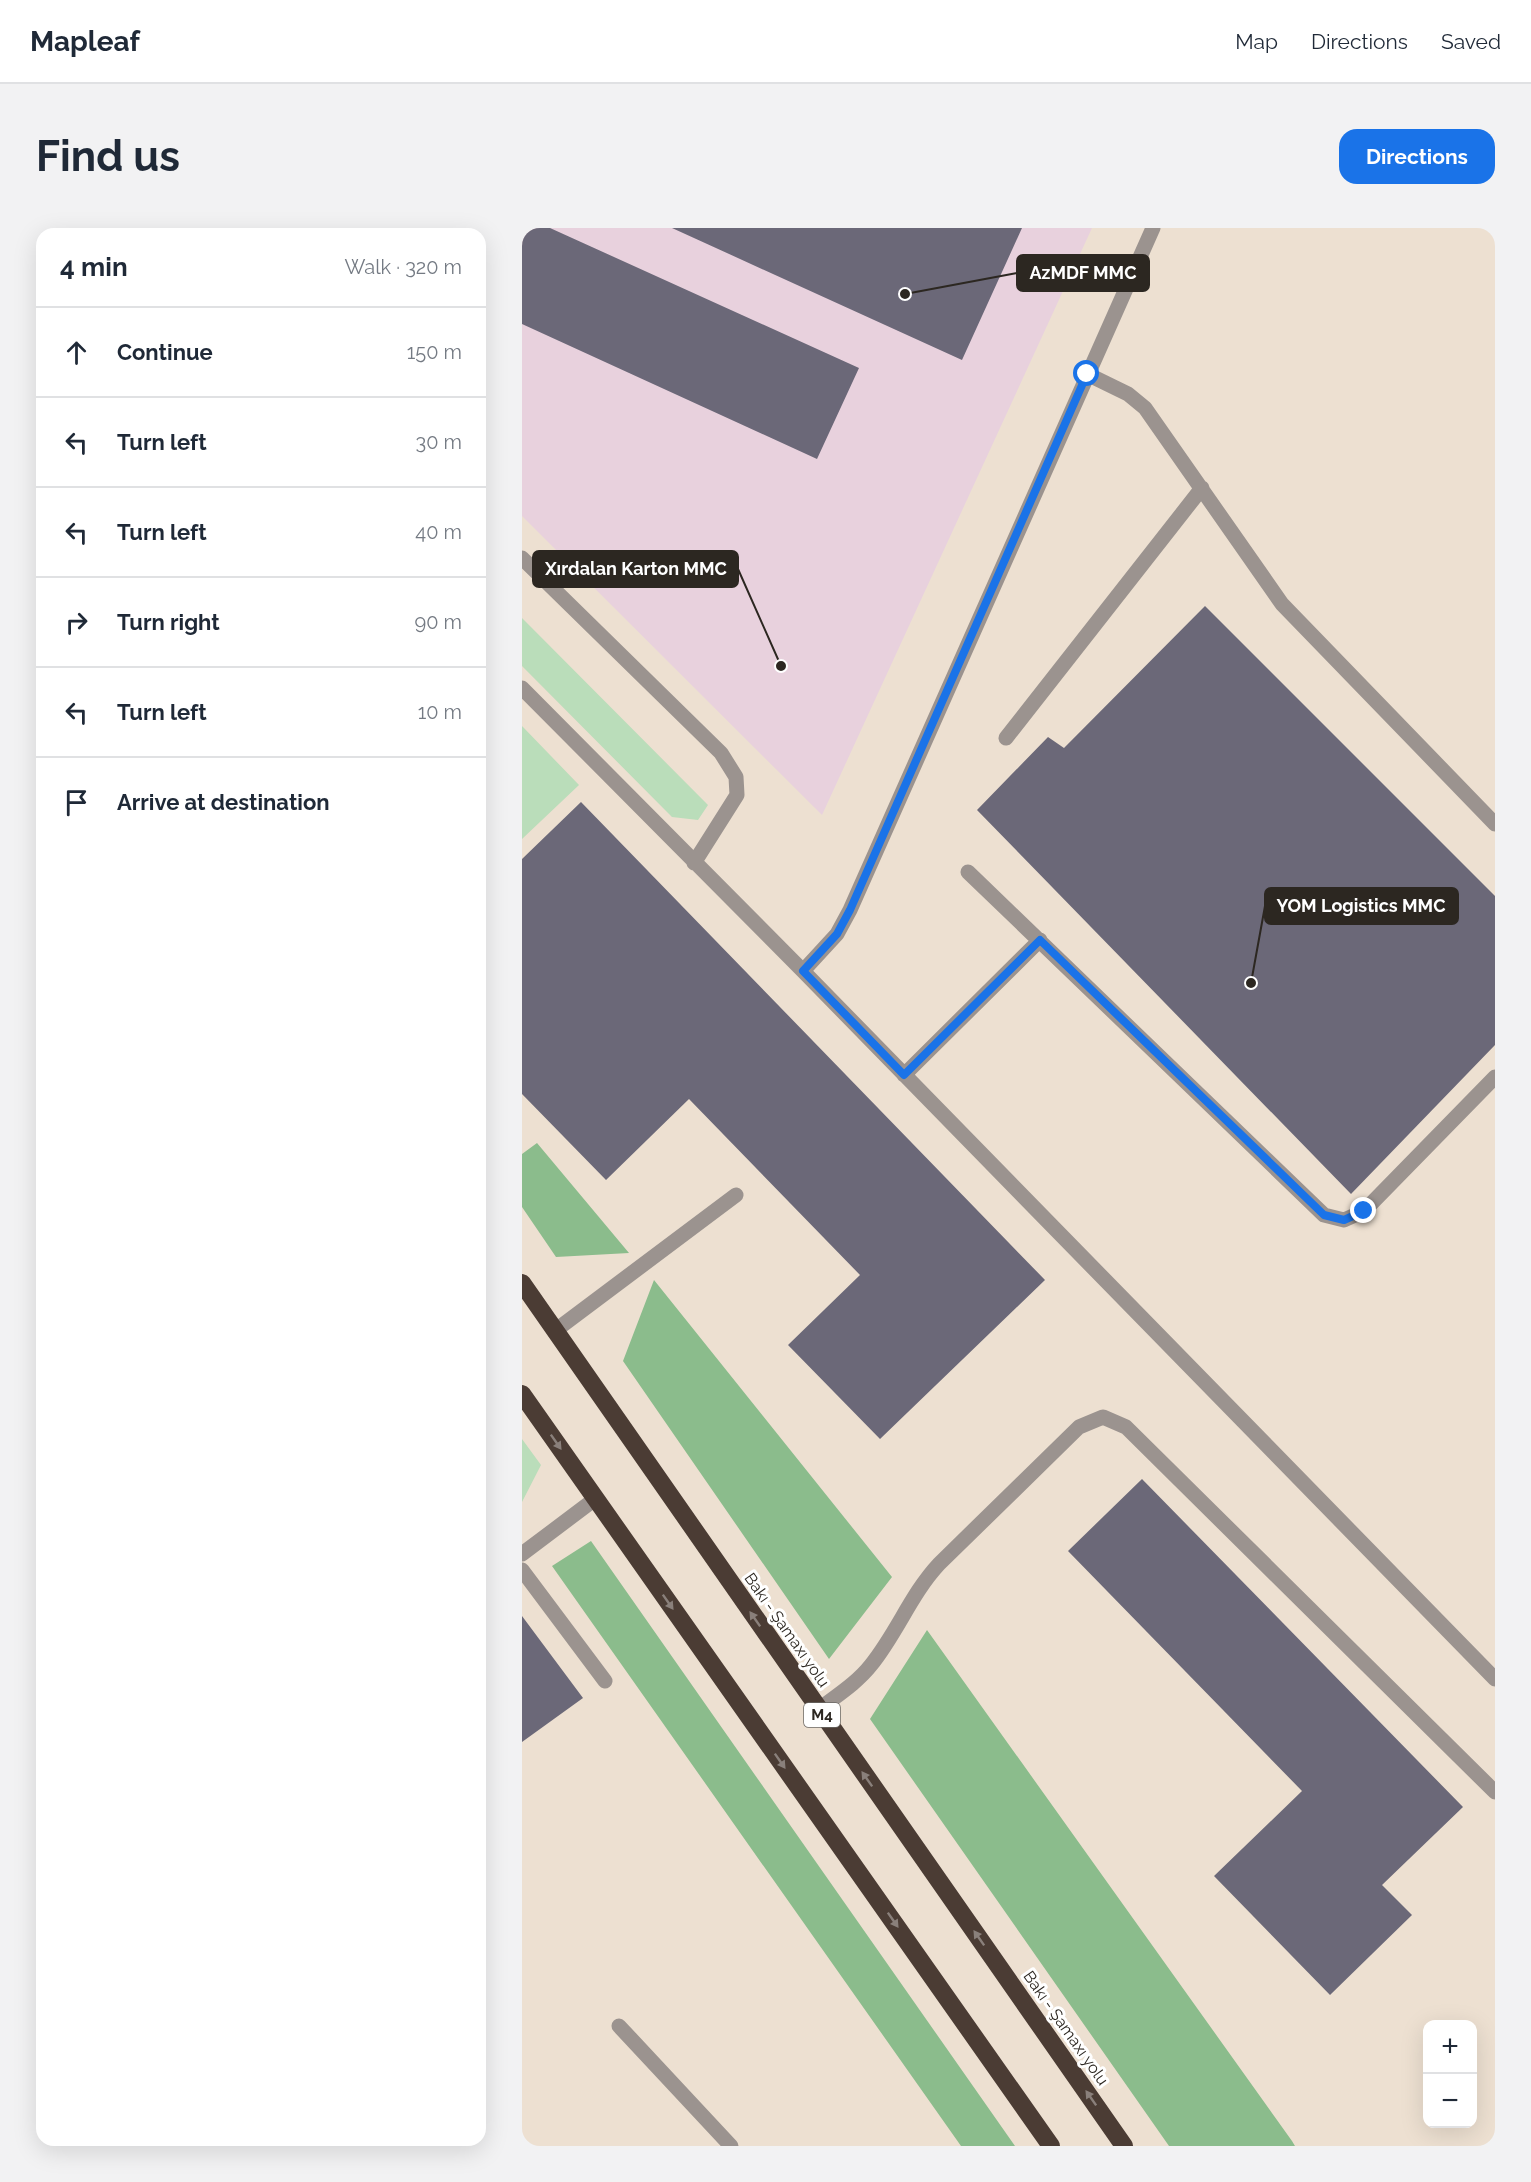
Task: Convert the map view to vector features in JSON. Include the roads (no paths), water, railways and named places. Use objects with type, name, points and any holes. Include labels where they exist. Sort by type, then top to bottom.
[{"type":"highway","name":"Bakı - Şamaxı yolu","points":[[522,1283],[818,1710],[1125,2146]]},
{"type":"highway","points":[[522,1394],[1052,2146]]},
{"type":"lane","points":[[803,971],[837,934],[850,910],[1153,228]]},
{"type":"lane","points":[[1087,374],[1128,394],[1145,408],[1282,604],[1495,824]]},
{"type":"lane","points":[[1005,738],[1202,488]]},
{"type":"lane","points":[[522,558],[721,753],[736,777],[737,795],[694,862]]},
{"type":"lane","points":[[522,688],[803,971],[1495,1679]]},
{"type":"lane","points":[[968,872],[1324,1215],[1344,1220],[1364,1211],[1495,1077]]},
{"type":"lane","points":[[904,1075],[1040,940]]},
{"type":"lane","points":[[556,1330],[736,1195]]},
{"type":"lane","points":[[818,1710],[856,1681],[872,1664],[925,1579],[939,1564],[1079,1427],[1103,1417],[1126,1427],[1495,1792]]},
{"type":"lane","points":[[522,1554],[595,1498]]},
{"type":"lane","points":[[522,1570],[605,1681]]},
{"type":"lane","points":[[619,2026],[731,2146]]},
{"type":"place","name":"AzMDF MMC","points":[[905,294]]},
{"type":"place","name":"Xırdalan Karton MMC","points":[[781,666]]},
{"type":"place","name":"YOM Logistics MMC","points":[[1251,983]]}]
